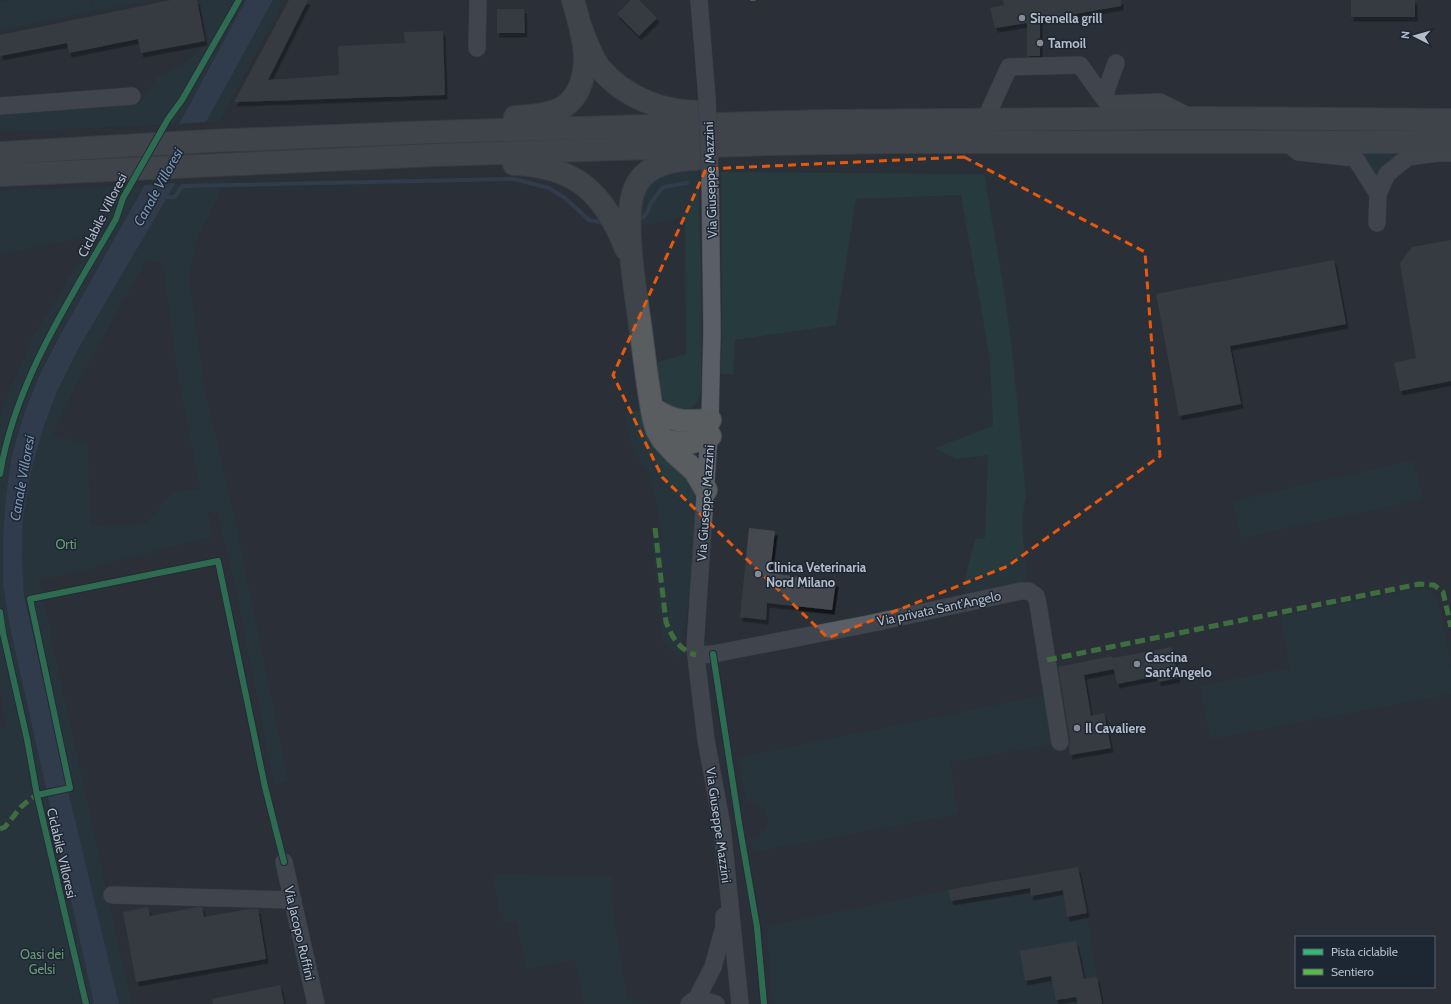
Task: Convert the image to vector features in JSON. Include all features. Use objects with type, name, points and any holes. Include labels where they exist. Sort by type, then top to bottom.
[{"type":"highway","points":[[434,132],[451,125],[470,120],[529,116],[548,113],[561,109],[570,103],[577,93],[583,79],[585,65],[585,50],[581,28],[573,0]]},
{"type":"highway","points":[[581,28],[592,55],[599,67],[624,90],[640,99],[675,110],[692,112],[759,112],[826,121]]},
{"type":"highway","points":[[0,153],[209,141],[434,132],[826,121],[1194,118],[1451,120]]},
{"type":"highway","points":[[0,175],[435,155],[768,144],[910,142],[1451,142]]},
{"type":"highway","points":[[0,143],[149,145]]},
{"type":"highway","points":[[706,490],[694,471],[663,440],[657,430],[652,408],[632,263],[631,202],[637,183],[655,168],[668,162],[679,160],[758,156],[768,144]]},
{"type":"highway","points":[[435,155],[441,160],[455,164],[512,164],[542,166],[576,180],[588,188],[608,211],[619,231],[632,263]]},
{"type":"highway","points":[[652,408],[663,416],[710,428]]},
{"type":"highway","points":[[663,440],[687,444],[710,428]]},
{"type":"street","points":[[476,48],[478,0]]},
{"type":"street","name":"Via Giuseppe Mazzini","points":[[699,0],[707,98],[712,278],[710,428],[695,641],[706,740],[722,826],[740,1004]]},
{"type":"street","points":[[1105,100],[1106,91],[1116,62]]},
{"type":"street","points":[[985,120],[1009,67],[1080,65],[1108,104],[1160,102],[1194,118]]},
{"type":"street","points":[[0,106],[132,96]]},
{"type":"street","points":[[1286,141],[1298,152],[1355,158],[1378,194]]},
{"type":"street","points":[[1377,223],[1378,194],[1387,174],[1408,157],[1438,153],[1451,153]]},
{"type":"street","name":"Via privata Sant'Angelo","points":[[696,655],[728,651],[868,624],[1021,591],[1029,591],[1036,596],[1038,604],[1060,742]]},
{"type":"street","points":[[716,1004],[693,1001],[713,967],[724,927],[721,877],[722,826]]},
{"type":"street","name":"Via Jacopo Ruffini","points":[[284,862],[316,1004]]},
{"type":"street","points":[[112,894],[293,900]]},
{"type":"highlighted area","points":[[964,157],[1145,252],[1160,456],[1008,566],[828,638],[662,477],[613,375],[706,169]]},
{"type":"green space","points":[[12,0],[91,0],[94,11],[0,30],[0,2]]},
{"type":"green space","points":[[92,0],[153,0],[95,11]]},
{"type":"green space","points":[[200,0],[246,0],[179,124],[0,132],[0,113],[139,103],[159,75],[185,63],[208,42]]},
{"type":"green space","points":[[273,0],[284,0],[220,121],[206,122]]},
{"type":"green space","points":[[1353,154],[1399,154],[1378,181]]},
{"type":"green space","points":[[698,163],[701,285],[701,388],[695,405],[686,410],[676,410],[665,401],[660,392],[658,362],[686,354],[685,217],[647,225],[638,225],[637,212],[650,179]]},
{"type":"green space","points":[[721,172],[984,174],[1003,284],[1012,349],[1026,496],[1023,528],[1027,582],[965,594],[965,579],[975,539],[985,538],[988,455],[956,459],[935,448],[993,426],[990,359],[961,195],[856,199],[836,325],[735,340],[733,374],[721,374]]},
{"type":"green space","name":"Orti","points":[[226,180],[197,240],[191,261],[189,281],[205,391],[237,529],[288,782],[274,785],[236,589],[218,514],[208,512],[213,536],[39,581],[131,1004],[119,1004],[67,786],[24,595],[22,560],[23,518],[30,475],[43,429],[57,391],[77,351],[175,184]],"holes":[[[146,260],[163,264],[177,370],[200,489],[173,492],[146,524],[90,525],[88,444],[53,435],[75,387]]]},
{"type":"green space","name":"Oasi dei Gelsi","points":[[144,185],[40,374],[24,414],[12,456],[6,495],[3,537],[3,584],[10,627],[94,1004],[0,1004],[0,729],[6,727],[0,690],[0,415],[32,338],[96,235],[0,254],[0,191]]},
{"type":"green space","points":[[644,410],[686,472],[694,491],[696,508],[690,600],[681,635],[681,660],[663,642],[652,540],[662,539],[655,492],[647,472],[638,458],[630,440],[625,412]]},
{"type":"green space","points":[[1413,460],[1423,499],[1241,538],[1233,501]]},
{"type":"green space","points":[[1415,589],[1428,590],[1438,598],[1451,667],[1451,694],[1210,739],[1200,686],[1290,668],[1280,617]]},
{"type":"green space","points":[[1044,695],[1052,744],[950,762],[958,814],[753,852],[751,839],[765,830],[768,824],[768,818],[766,812],[761,807],[755,804],[746,803],[738,758]]},
{"type":"green space","points":[[1078,867],[1102,1004],[772,1004],[767,926],[948,890]]},
{"type":"green space","points":[[492,874],[612,876],[613,912],[627,1000],[651,1004],[584,1004],[575,960],[526,969],[516,921],[502,923]]},
{"type":"water","name":"Canale Villoresi","points":[[246,0],[273,0],[206,122],[175,184],[77,351],[57,391],[43,429],[30,475],[23,518],[22,560],[24,595],[67,786],[119,1004],[94,1004],[10,627],[3,584],[3,537],[6,495],[12,455],[24,414],[40,374],[58,339],[179,124]]},
{"type":"pier","points":[[208,122],[177,183],[142,185],[176,124]]},
{"type":"building","points":[[171,0],[197,0],[205,41],[141,53],[138,39],[69,53],[67,43],[0,56],[0,35]]},
{"type":"building","points":[[289,0],[308,0],[268,80],[339,75],[338,46],[405,43],[404,32],[443,31],[445,95],[234,102]]},
{"type":"building","points":[[631,0],[639,0],[657,18],[639,36],[617,14]]},
{"type":"building","name":"Sirenella grill","points":[[1003,0],[1121,0],[1121,6],[1040,20],[1040,56],[1027,56],[1027,23],[995,28],[990,8],[1004,5]]},
{"type":"building","points":[[1351,0],[1415,0],[1415,17],[1351,17]]},
{"type":"building","points":[[497,9],[524,9],[525,33],[497,33]]},
{"type":"building","points":[[1451,240],[1451,381],[1400,391],[1394,363],[1416,358],[1400,263],[1412,247]]},
{"type":"building","points":[[1334,260],[1346,324],[1230,346],[1241,404],[1179,416],[1156,294]]},
{"type":"building","points":[[749,528],[775,531],[770,573],[836,582],[832,610],[767,603],[766,620],[740,617]]},
{"type":"building","points":[[1172,647],[1178,678],[1158,682],[1157,676],[1117,684],[1114,669],[1084,675],[1091,716],[1104,713],[1111,748],[1070,755],[1070,740],[1058,667],[1112,656],[1113,658]]},
{"type":"building","points":[[1078,867],[1087,913],[1067,917],[1063,890],[1031,896],[1030,888],[951,901],[948,890]]},
{"type":"building","points":[[148,907],[150,916],[202,907],[204,917],[258,909],[266,959],[136,982],[123,912]]},
{"type":"building","points":[[1076,941],[1084,979],[1097,977],[1102,1004],[1078,1004],[1076,997],[1056,1000],[1051,976],[1025,981],[1020,951]]},
{"type":"building","points":[[280,985],[284,1004],[213,1004],[212,999]]},
{"type":"waterway","name":"Canale Villoresi","points":[[162,197],[175,197],[182,186],[514,179],[549,188],[565,198],[589,220],[604,223]]},
{"type":"waterway","points":[[642,218],[647,213],[651,203],[663,187],[687,183]]},
{"type":"marked path","points":[[655,528],[666,622],[677,642],[685,650],[696,655]]},
{"type":"marked path","points":[[1047,660],[1419,584],[1434,585],[1443,592],[1451,627]]},
{"type":"marked path","points":[[0,829],[5,827],[21,807],[37,795]]},
{"type":"cycle path","name":"Ciclabile Villoresi","points":[[0,474],[7,440],[18,407],[46,342],[116,219],[123,198],[168,119],[182,100],[239,0]]},
{"type":"cycle path","points":[[37,795],[70,788],[30,599],[218,561],[265,787],[284,862]]},
{"type":"cycle path","name":"Ciclabile Villoresi","points":[[0,612],[3,633],[27,739],[37,795],[86,1004]]},
{"type":"cycle path","points":[[713,654],[739,823],[757,927],[764,1004]]},
{"type":"place","name":"Sirenella grill","points":[[1022,18]]},
{"type":"place","name":"Tamoil","points":[[1040,43]]},
{"type":"place","name":"Clinica Veterinaria Nord Milano","points":[[758,574]]},
{"type":"place","name":"Cascina Sant'Angelo","points":[[1137,664]]},
{"type":"place","name":"Il Cavaliere","points":[[1077,728]]}]
